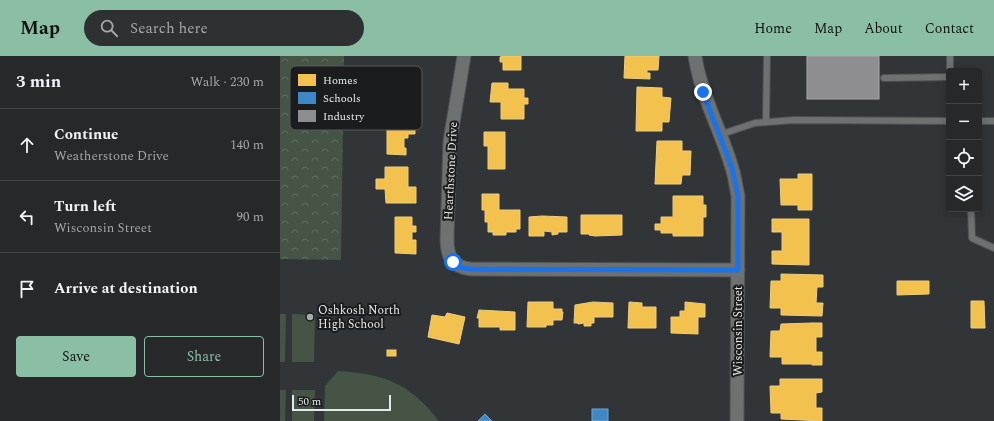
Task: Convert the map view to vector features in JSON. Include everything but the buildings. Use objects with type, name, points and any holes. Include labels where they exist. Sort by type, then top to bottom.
[{"type":"street","name":"Hearthstone Drive","points":[[464,56],[450,142],[447,238],[448,253],[453,262],[462,268],[471,269],[738,270]]},
{"type":"street","name":"Wisconsin Street","points":[[695,56],[703,92],[732,168],[738,196],[737,421]]},
{"type":"lane","points":[[766,122],[767,56]]},
{"type":"lane","points":[[950,56],[950,68]]},
{"type":"lane","points":[[884,78],[946,77]]},
{"type":"lane","points":[[719,135],[755,123],[794,120],[946,121]]},
{"type":"lane","points":[[982,121],[994,121]]},
{"type":"lane","points":[[971,212],[972,238],[994,248]]},
{"type":"green space","points":[[280,56],[344,56],[344,66],[290,66],[290,130],[343,130],[341,260],[280,259]]},
{"type":"green space","points":[[280,314],[286,314],[285,362],[280,362]]},
{"type":"green space","points":[[292,314],[315,315],[314,362],[292,362]]},
{"type":"green space","points":[[338,371],[355,372],[383,378],[395,383],[406,389],[417,398],[439,421],[324,421],[325,386]]},
{"type":"green space","points":[[280,390],[286,390],[285,421],[280,421]]},
{"type":"green space","points":[[292,390],[315,390],[314,421],[292,421]]},
{"type":"place","name":"Oshkosh North High School","points":[[310,317]]},
{"type":"route","points":[[453,262],[462,268],[471,269],[738,270],[738,196],[732,168],[703,92]]}]
